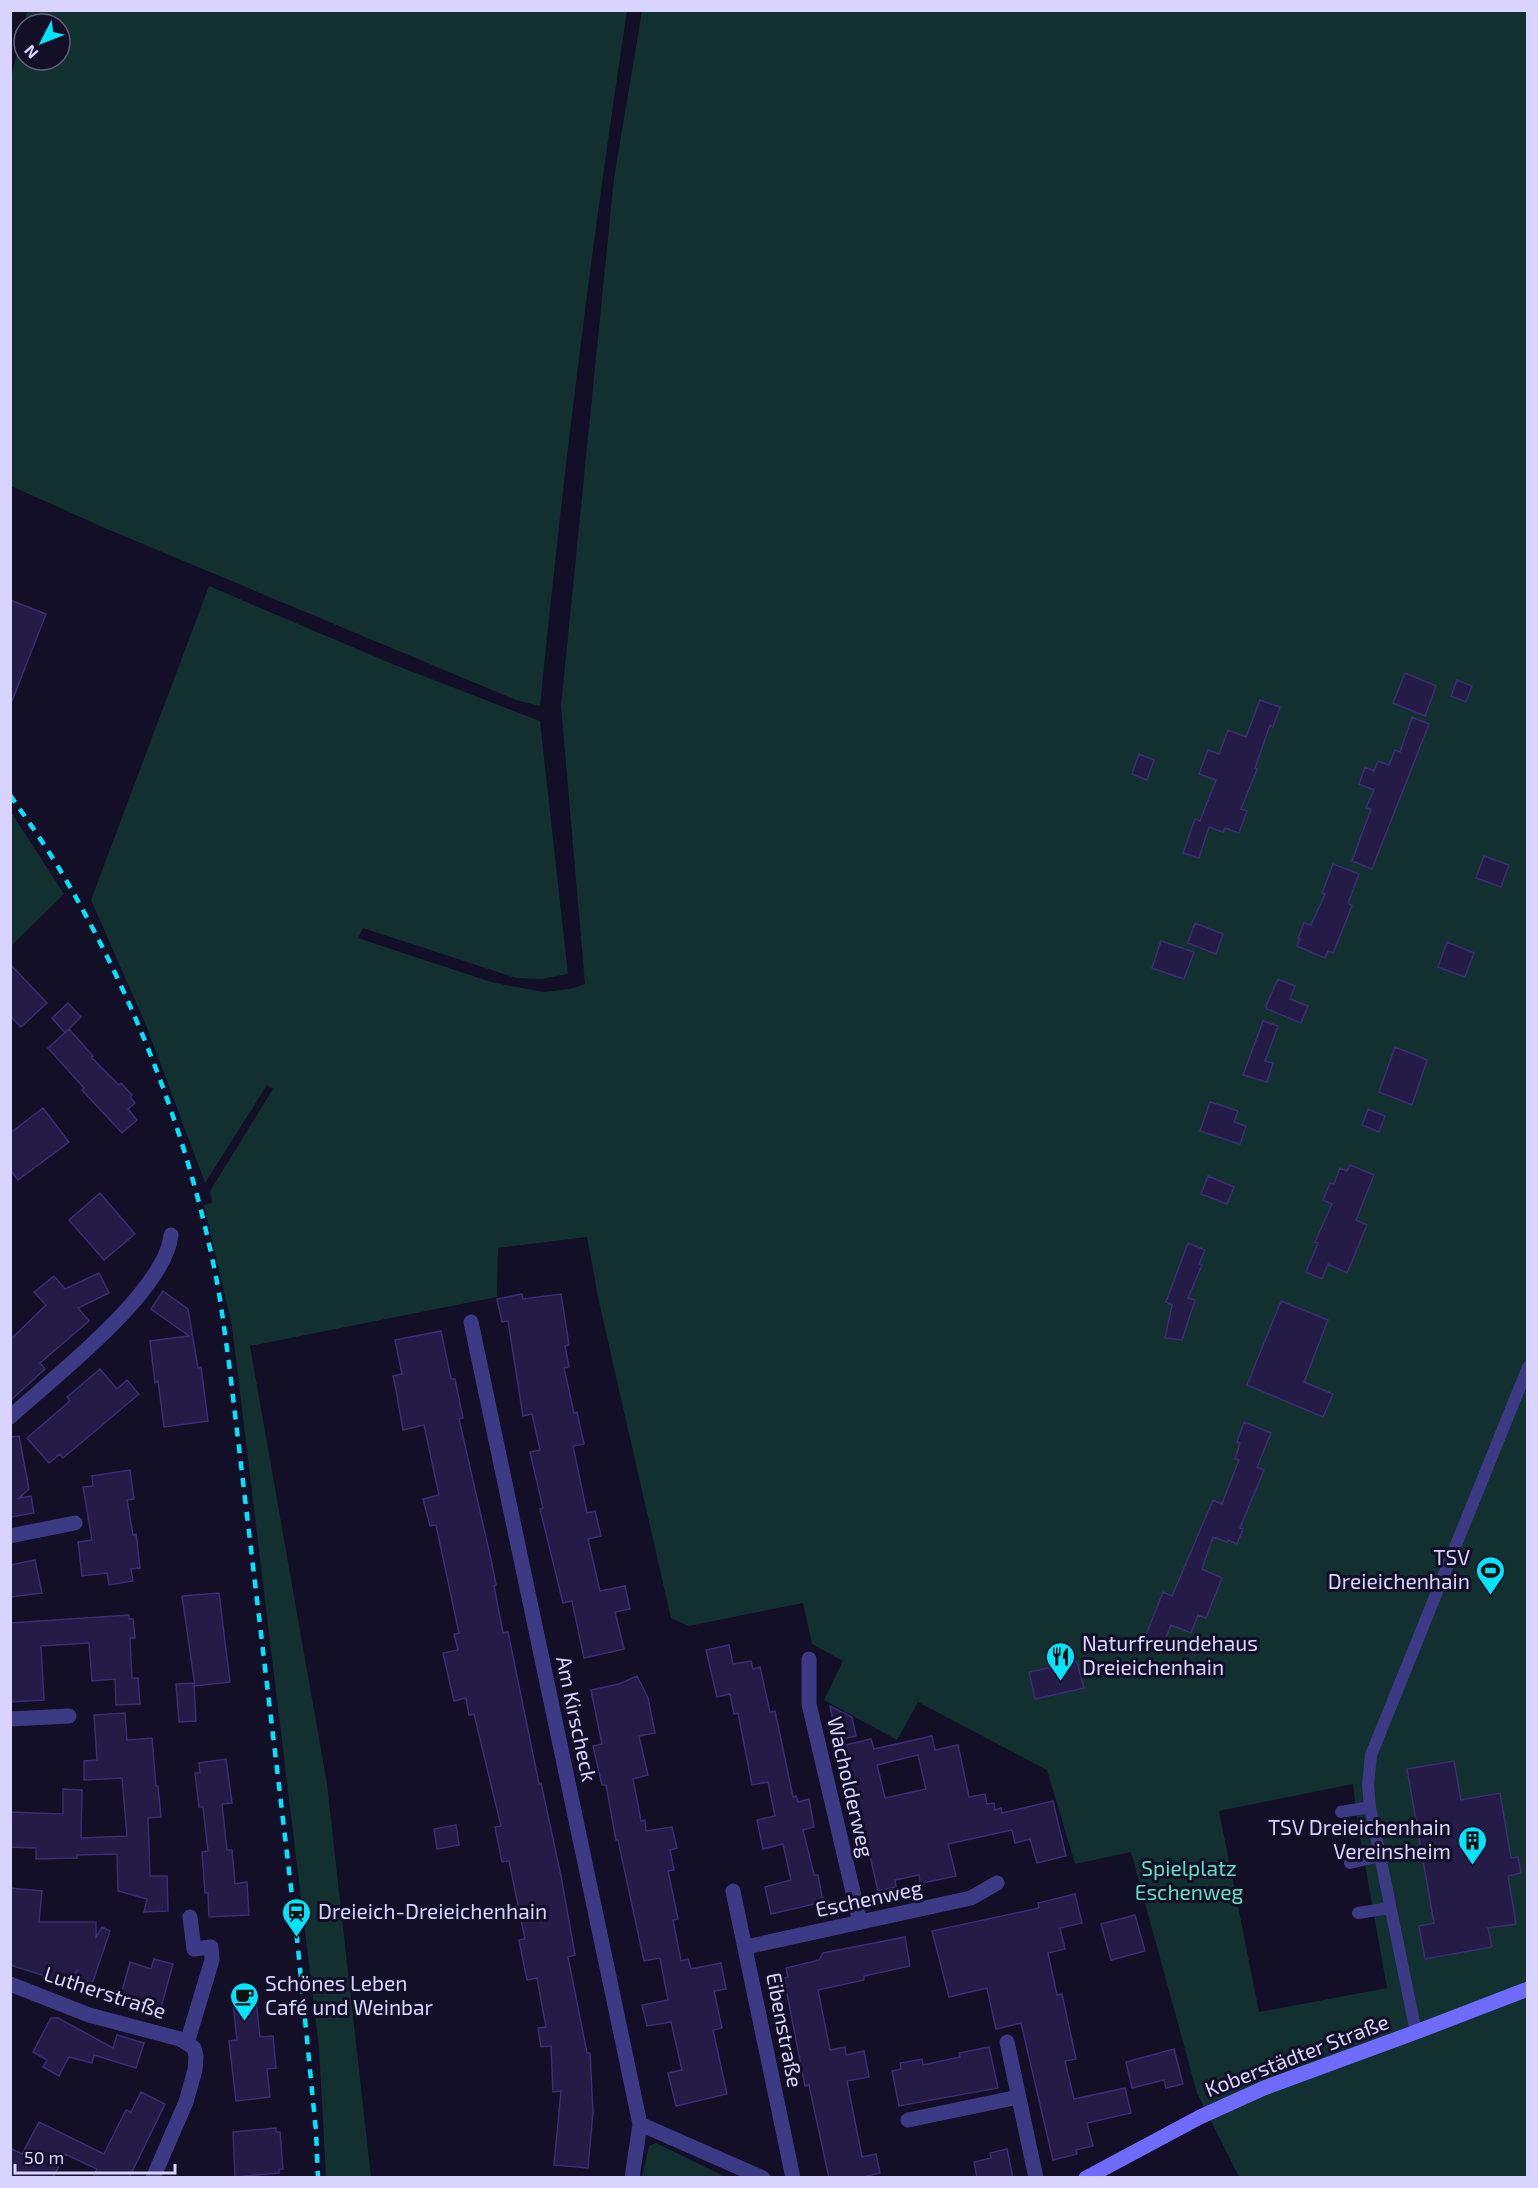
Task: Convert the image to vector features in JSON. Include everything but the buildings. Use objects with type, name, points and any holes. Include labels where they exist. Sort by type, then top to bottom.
[{"type":"street","points":[[10,1417],[122,1316],[148,1285],[170,1247],[171,1235]]},
{"type":"street","name":"Am Kirscheck","points":[[471,1322],[640,2124],[632,2178]]},
{"type":"street","points":[[10,1536],[75,1522]]},
{"type":"street","name":"Wacholderweg","points":[[809,1659],[809,1704],[860,1922]]},
{"type":"street","points":[[10,1719],[69,1716]]},
{"type":"street","name":"Eschenweg","points":[[746,1947],[971,1898],[997,1884]]},
{"type":"street","name":"Eibenstraße","points":[[733,1891],[793,2178]]},
{"type":"street","points":[[153,2178],[186,2102],[195,2070],[194,2048],[187,2043],[212,1960],[211,1947],[194,1949],[190,1917]]},
{"type":"street","name":"Lutherstraße","points":[[10,1984],[89,2014],[180,2038],[187,2043]]},
{"type":"street","name":"Koberstädter Straße","points":[[1087,2177],[1200,2117],[1264,2088],[1527,1989]]},
{"type":"street","points":[[1007,2042],[1036,2178]]},
{"type":"street","points":[[908,2120],[1018,2097]]},
{"type":"street","points":[[640,2124],[763,2178]]},
{"type":"lane","points":[[1416,2032],[1370,1807],[1368,1785],[1371,1755],[1527,1367]]},
{"type":"lane","points":[[1341,1812],[1370,1807]]},
{"type":"lane","points":[[1350,1863],[1379,1856]]},
{"type":"lane","points":[[1358,1913],[1390,1908]]},
{"type":"green space","points":[[627,11],[579,358],[540,706],[516,700],[107,529],[11,486],[10,82],[12,72],[72,72],[72,12],[27,12]]},
{"type":"green space","name":"Spielplatz Eschenweg","points":[[642,11],[1527,11],[1527,2177],[1239,2177],[1197,2093],[1131,1852],[1075,1864],[1047,1770],[918,1702],[897,1740],[824,1700],[843,1661],[812,1644],[803,1603],[689,1626],[671,1618],[599,1302],[587,1237],[498,1248],[497,1297],[250,1346],[327,1784],[371,2177],[326,2177],[319,2048],[232,1326],[204,1205],[212,1203],[210,1191],[273,1089],[267,1085],[205,1183],[146,1025],[91,900],[209,586],[390,663],[540,721],[568,974],[541,979],[516,978],[363,928],[358,938],[491,982],[543,992],[570,989],[585,984],[561,706],[614,178]],"holes":[[[1353,1784],[1357,1820],[1387,1988],[1259,2012],[1219,1811]]]},
{"type":"green space","points":[[11,812],[64,894],[10,946]]},
{"type":"green space","points":[[656,2143],[726,2177],[642,2177],[649,2146]]},
{"type":"railway","points":[[10,795],[63,875],[118,980],[160,1079],[193,1180],[206,1231],[219,1292],[229,1363],[297,1938],[316,2131],[318,2178]]},
{"type":"place","name":"TSV Dreieichenhain","points":[[1491,1596]]},
{"type":"place","name":"Naturfreundehaus Dreieichenhain","points":[[1061,1682]]},
{"type":"place","name":"TSV Dreieichenhain Vereinsheim","points":[[1472,1866]]},
{"type":"place","name":"Dreieich-Dreieichenhain","points":[[297,1938]]},
{"type":"place","name":"Schönes Leben Café und Weinbar","points":[[244,2022]]}]
